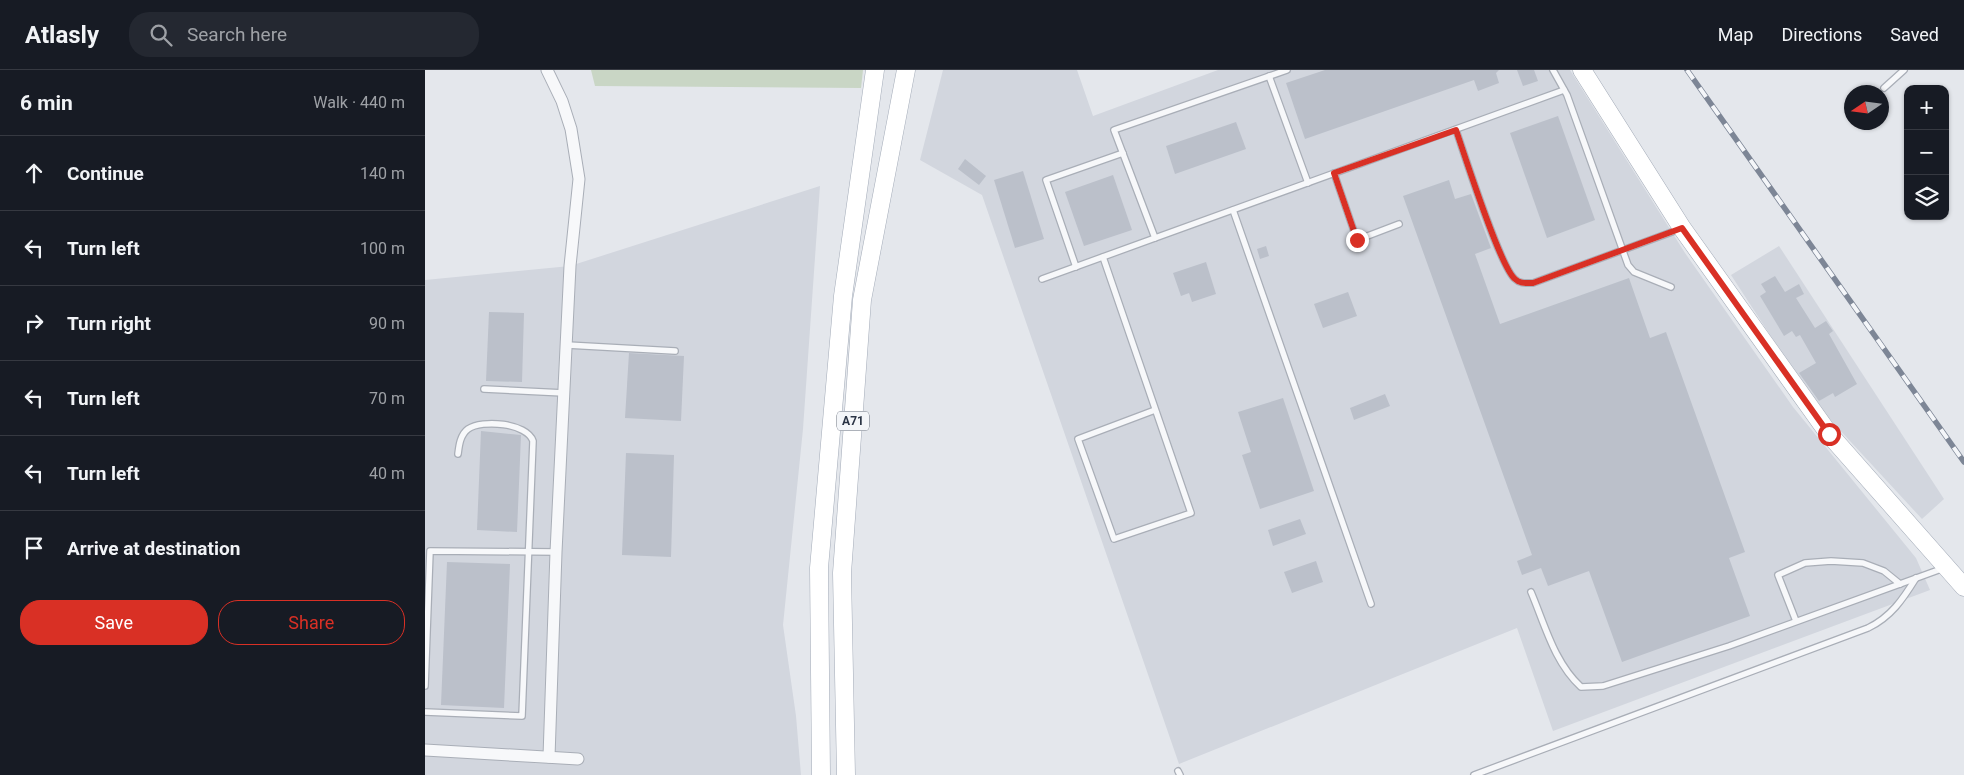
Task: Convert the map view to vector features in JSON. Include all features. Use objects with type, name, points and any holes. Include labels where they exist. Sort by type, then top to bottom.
[{"type":"main road","name":"A71","points":[[821,775],[819,568],[843,296],[875,70]]},
{"type":"main road","name":"A71","points":[[846,775],[842,573],[862,300],[905,70]]},
{"type":"main road","points":[[1582,70],[1682,228],[1829,434],[1964,587]]},
{"type":"street","points":[[546,72],[562,101],[571,128],[579,179],[570,266],[556,552],[549,757]]},
{"type":"street","points":[[425,750],[578,759]]},
{"type":"lane","points":[[1155,238],[1114,130],[1287,70]]},
{"type":"lane","points":[[1553,70],[1564,90],[1628,265],[1634,272],[1671,287]]},
{"type":"lane","points":[[1887,85],[1904,70]]},
{"type":"lane","points":[[1269,76],[1308,183]]},
{"type":"lane","points":[[1042,279],[1564,90]]},
{"type":"lane","points":[[1456,130],[1503,258],[1515,279],[1523,284],[1533,283],[1682,228]]},
{"type":"lane","points":[[1076,266],[1046,180],[1123,153]]},
{"type":"lane","points":[[1334,173],[1357,240],[1399,224]]},
{"type":"lane","points":[[1233,210],[1371,604]]},
{"type":"lane","points":[[1103,257],[1191,513],[1114,539],[1078,439],[1155,410]]},
{"type":"lane","points":[[567,345],[675,351]]},
{"type":"lane","points":[[485,389],[565,393]]},
{"type":"lane","points":[[425,712],[522,716],[531,437],[521,428],[495,424],[478,425],[468,429],[462,437],[458,454]]},
{"type":"lane","points":[[425,686],[430,551],[556,552]]},
{"type":"lane","points":[[1796,621],[1778,575],[1805,563],[1831,561],[1863,563],[1884,570],[1900,584]]},
{"type":"lane","points":[[1531,592],[1555,651],[1568,674],[1581,687],[1603,686],[1946,568]]},
{"type":"lane","points":[[1473,775],[1868,628],[1881,621],[1894,610],[1916,578]]},
{"type":"shaded area","points":[[943,70],[1077,70],[1093,116],[1218,70],[1570,70],[1685,253],[1793,407],[1916,558],[1930,590],[1553,731],[1517,628],[1179,764],[982,195],[920,160]]},
{"type":"shaded area","points":[[820,186],[803,429],[783,625],[796,716],[801,775],[425,775],[425,280],[570,266]]},
{"type":"shaded area","points":[[1779,246],[1944,499],[1922,519],[1813,401],[1731,275]]},
{"type":"green space","points":[[591,70],[863,70],[861,88],[595,86]]},
{"type":"building","points":[[1325,70],[1499,70],[1496,73],[1499,83],[1478,91],[1474,80],[1305,139],[1286,83]]},
{"type":"building","points":[[1517,70],[1534,70],[1538,81],[1523,86]]},
{"type":"building","points":[[1558,116],[1595,220],[1547,238],[1510,133]]},
{"type":"building","points":[[1236,122],[1246,149],[1175,174],[1166,146]]},
{"type":"building","points":[[965,159],[986,176],[979,185],[958,169]]},
{"type":"building","points":[[1023,171],[1044,239],[1015,248],[994,180]]},
{"type":"building","points":[[1113,175],[1132,230],[1084,246],[1065,192]]},
{"type":"building","points":[[1449,180],[1455,199],[1471,194],[1491,248],[1475,254],[1500,324],[1629,278],[1650,338],[1666,332],[1745,552],[1729,558],[1750,616],[1622,662],[1589,571],[1548,586],[1541,568],[1522,575],[1517,561],[1532,555],[1403,196]]},
{"type":"building","points":[[1266,246],[1269,256],[1260,259],[1257,249]]},
{"type":"building","points":[[1206,262],[1216,294],[1192,302],[1189,293],[1181,296],[1173,273]]},
{"type":"building","points":[[1775,276],[1785,292],[1799,284],[1804,294],[1796,298],[1815,328],[1826,321],[1833,331],[1829,334],[1857,384],[1835,397],[1833,393],[1819,401],[1799,373],[1816,363],[1800,335],[1796,337],[1792,331],[1784,336],[1760,296],[1766,292],[1761,284]]},
{"type":"building","points":[[1348,292],[1357,316],[1323,328],[1314,304]]},
{"type":"building","points":[[489,312],[524,313],[522,382],[486,381]]},
{"type":"building","points":[[629,353],[684,356],[681,421],[625,418]]},
{"type":"building","points":[[1385,394],[1390,406],[1354,420],[1350,408]]},
{"type":"building","points":[[1283,398],[1314,491],[1260,509],[1242,455],[1251,452],[1238,412]]},
{"type":"building","points":[[481,431],[521,435],[517,532],[477,530]]},
{"type":"building","points":[[626,453],[674,455],[671,557],[622,555]]},
{"type":"building","points":[[1300,519],[1306,534],[1273,546],[1268,530]]},
{"type":"building","points":[[1316,561],[1323,582],[1292,593],[1284,572]]},
{"type":"building","points":[[447,562],[510,564],[504,708],[441,705]]},
{"type":"railway","points":[[1687,70],[1964,462]]},
{"type":"route","points":[[1357,240],[1334,173],[1456,130],[1503,258],[1515,279],[1523,284],[1533,283],[1682,228],[1829,434]]}]
